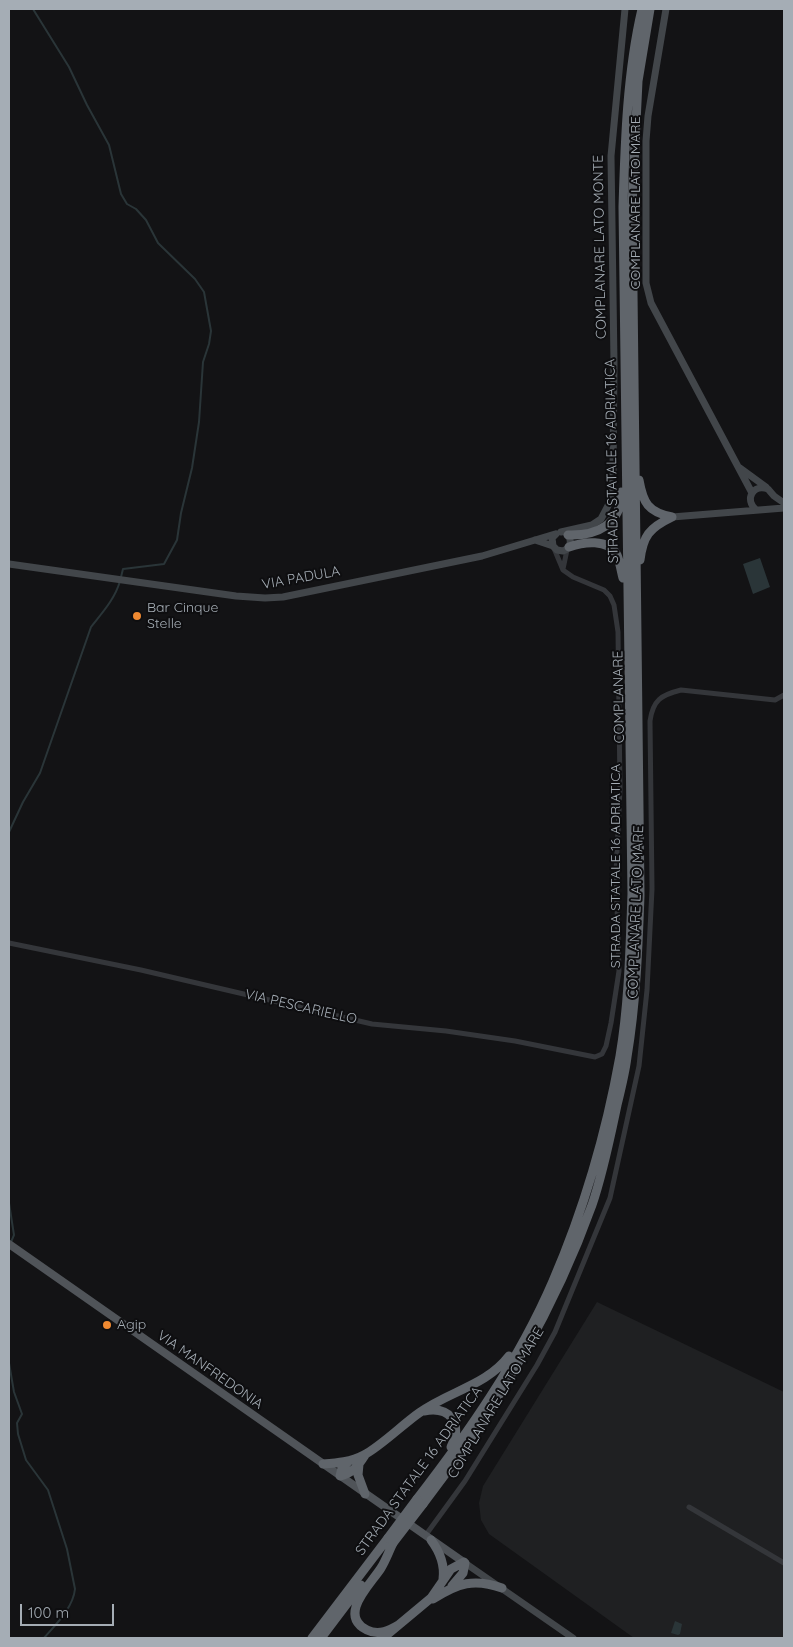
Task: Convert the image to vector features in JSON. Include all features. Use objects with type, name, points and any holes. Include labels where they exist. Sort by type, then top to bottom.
[{"type":"highway","name":"STRADA STATALE 16 ADRIATICA","points":[[420,1501],[501,1380],[553,1282],[585,1200],[605,1128],[620,1055],[629,983],[632,894],[630,445],[632,206],[638,81],[650,9]]},
{"type":"highway","points":[[638,81],[655,9]]},
{"type":"highway","name":"STRADA STATALE 16 ADRIATICA","points":[[630,445],[623,208],[631,81],[641,11]]},
{"type":"highway","points":[[630,445],[641,494],[646,504],[656,513],[672,517]]},
{"type":"highway","points":[[561,534],[587,535],[603,529],[613,520],[619,510],[621,472],[630,445]]},
{"type":"highway","points":[[631,598],[644,539],[655,526],[672,517]]},
{"type":"highway","points":[[568,548],[586,542],[604,544],[610,548],[616,553],[631,598]]},
{"type":"highway","name":"STRADA STATALE 16 ADRIATICA","points":[[322,1638],[420,1501],[475,1434],[508,1383],[560,1286],[592,1203],[612,1130],[627,1058],[636,984],[640,895],[631,598]]},
{"type":"highway","points":[[323,1464],[348,1462],[365,1455],[419,1412],[439,1400],[488,1377],[502,1365],[530,1328]]},
{"type":"highway","points":[[419,1412],[435,1409],[446,1413],[453,1419],[457,1429],[455,1439],[438,1472]]},
{"type":"highway","points":[[348,1462],[342,1468],[340,1476],[349,1474],[365,1455]]},
{"type":"highway","points":[[359,1464],[358,1476],[365,1494]]},
{"type":"highway","points":[[428,1538],[442,1558],[443,1579]]},
{"type":"highway","name":"STRADA STATALE 16 ADRIATICA","points":[[312,1638],[390,1541]]},
{"type":"highway","points":[[390,1541],[381,1568],[358,1601],[355,1612],[361,1626],[373,1632],[386,1631],[400,1624]]},
{"type":"highway","points":[[383,1638],[434,1594],[451,1569],[465,1563]]},
{"type":"highway","points":[[444,1592],[460,1578],[465,1563]]},
{"type":"highway","points":[[423,1605],[454,1586],[469,1583],[486,1584],[502,1588]]},
{"type":"main road","name":"VIA MANFREDONIA","points":[[9,1244],[465,1563]]},
{"type":"street","name":"COMPLANARE LATO MONTE","points":[[561,534],[592,525],[601,519],[610,502],[613,474],[614,363],[611,156],[625,9]]},
{"type":"street","name":"COMPLANARE LATO MARE","points":[[666,9],[648,116],[646,141],[646,284],[651,303],[752,493]]},
{"type":"street","name":"COMPLANARE LATO MARE","points":[[737,466],[768,489]]},
{"type":"street","points":[[740,511],[750,502],[752,493],[757,488],[768,489],[784,504]]},
{"type":"street","points":[[765,511],[772,507],[774,496]]},
{"type":"street","points":[[750,502],[756,510]]},
{"type":"street","points":[[672,517],[784,508]]},
{"type":"street","points":[[561,534],[571,539],[564,559],[563,570],[552,546],[552,538],[561,534]]},
{"type":"street","name":"VIA PADULA","points":[[9,564],[236,596],[277,598],[482,556],[561,534]]},
{"type":"street","points":[[535,540],[560,551],[568,548]]},
{"type":"street","name":"COMPLANARE","points":[[563,570],[573,578],[604,590],[610,596],[614,605],[618,632],[620,788],[616,873],[619,971],[612,1023],[606,1046],[602,1054],[594,1057]]},
{"type":"street","name":"COMPLANARE LATO MARE","points":[[428,1538],[537,1365],[555,1332],[610,1198],[639,1066],[647,990],[652,890],[650,721],[652,710],[658,700],[668,693],[681,690],[775,700],[784,695]]},
{"type":"street","name":"VIA PESCARIELLO","points":[[9,943],[141,970],[372,1024],[446,1031],[515,1041],[594,1057]]},
{"type":"street","points":[[689,1507],[784,1563]]},
{"type":"street","points":[[465,1563],[572,1638]]},
{"type":"shaded area","points":[[760,558],[770,587],[753,594],[743,564]]},
{"type":"shaded area","points":[[597,1302],[784,1392],[784,1638],[634,1638],[489,1534],[481,1520],[479,1503],[483,1486]]},
{"type":"shaded area","points":[[675,1621],[682,1624],[680,1634],[678,1635],[671,1633]]},
{"type":"waterway","points":[[33,9],[69,67],[109,145],[121,194],[127,204],[136,209],[146,220],[158,243],[195,279],[204,292],[211,331],[203,362],[199,422],[192,468],[181,513],[177,540],[164,564],[123,569],[121,577]]},
{"type":"waterway","points":[[9,832],[23,802],[40,773],[91,627],[112,600],[120,581]]},
{"type":"waterway","points":[[9,1203],[14,1235],[11,1242]]},
{"type":"waterway","points":[[9,1363],[14,1392],[22,1414],[17,1423],[18,1434],[26,1460],[48,1490],[67,1549],[75,1589],[71,1603],[44,1638]]},
{"type":"place","name":"Bar Cinque Stelle","points":[[137,616]]},
{"type":"place","name":"Agip","points":[[107,1325]]}]
